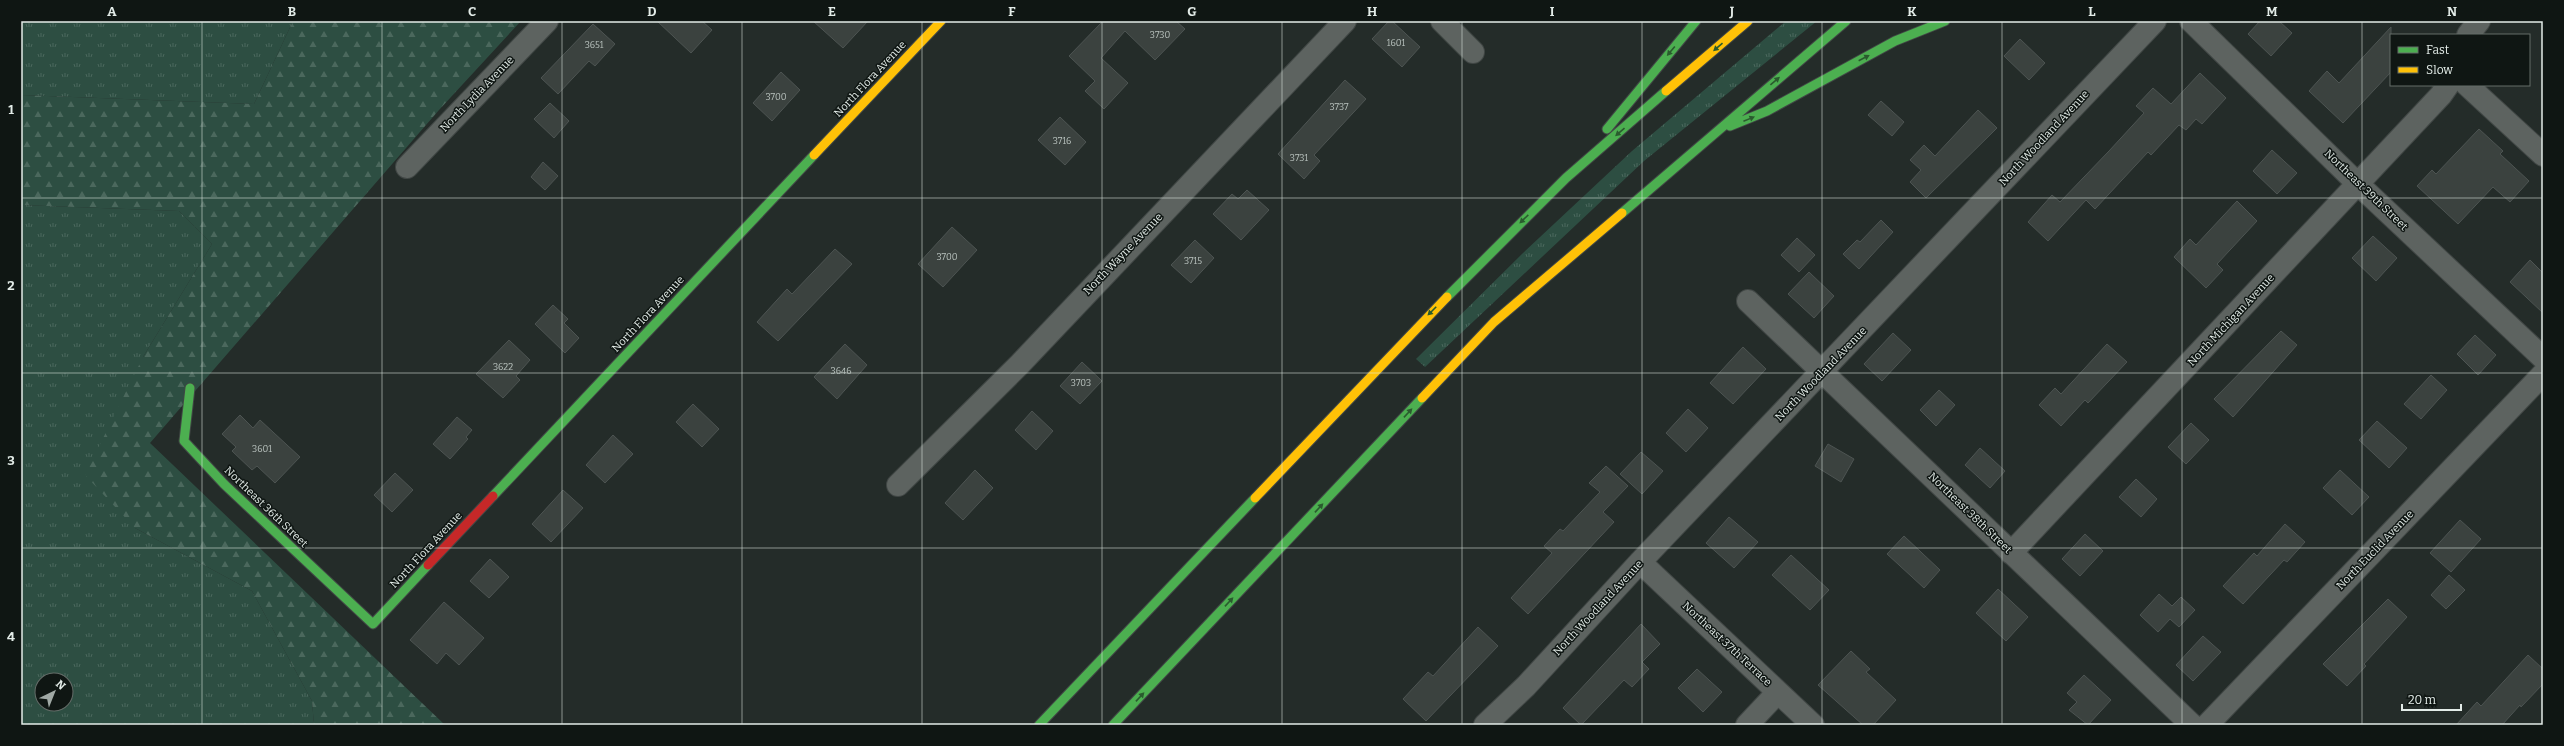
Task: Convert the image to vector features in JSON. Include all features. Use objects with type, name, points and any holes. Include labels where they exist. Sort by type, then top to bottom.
[{"type":"main road","name":"North Flora Avenue","points":[[373,624],[941,21]]},
{"type":"main road","points":[[1566,178],[1696,21]]},
{"type":"main road","points":[[1039,725],[1405,338],[1566,178],[1748,21]]},
{"type":"main road","points":[[1113,725],[1494,322],[1713,133],[1846,21]]},
{"type":"main road","points":[[1713,133],[1767,111],[1896,42],[1945,21]]},
{"type":"main road","name":"Northeast 36th Street","points":[[190,388],[184,441],[224,484],[373,624]]},
{"type":"street","name":"North Lydia Avenue","points":[[407,167],[547,21]]},
{"type":"street","name":"North Wayne Avenue","points":[[898,485],[1020,364],[1345,21]]},
{"type":"street","points":[[1442,21],[1473,52]]},
{"type":"street","name":"North Woodland Avenue","points":[[1486,725],[1526,686],[1640,562],[1824,372],[2155,21]]},
{"type":"street","name":"Northeast 39th Street","points":[[2191,21],[2360,185],[2543,358]]},
{"type":"street","points":[[2469,34],[2479,21]]},
{"type":"street","name":"North Michigan Avenue","points":[[2011,553],[2360,185],[2441,96],[2447,86]]},
{"type":"street","points":[[2468,86],[2543,155]]},
{"type":"street","name":"Northeast 38th Street","points":[[1748,301],[2192,725]]},
{"type":"street","name":"North Euclid Avenue","points":[[2207,725],[2543,374]]},
{"type":"street","name":"Northeast 37th Terrace","points":[[1640,562],[1813,725]]},
{"type":"street","points":[[1747,725],[1778,692]]},
{"type":"green space","points":[[21,21],[293,21],[254,104],[21,95]]},
{"type":"green space","points":[[293,21],[521,21],[439,110],[150,443],[445,725],[314,725],[312,701],[252,591],[135,528],[85,475],[143,357],[212,244],[179,211],[21,205],[21,95],[254,104]]},
{"type":"green space","points":[[1786,21],[1817,21],[1644,161],[1425,367],[1416,359],[1523,253],[1632,151]]},
{"type":"green space","points":[[21,205],[179,211],[212,244],[143,357],[135,528],[252,591],[312,701],[314,725],[21,725]]},
{"type":"building","points":[[657,21],[702,21],[712,30],[691,53]]},
{"type":"building","points":[[813,21],[868,21],[843,48]]},
{"type":"building","points":[[1103,21],[1176,21],[1185,29],[1155,60],[1125,31],[1101,58],[1128,83],[1104,109],[1085,91],[1095,81],[1069,56]]},
{"type":"building","points":[[1389,21],[1392,21],[1420,47],[1402,67],[1372,39]]},
{"type":"building","points":[[2260,21],[2279,21],[2292,33],[2271,56],[2248,34]]},
{"type":"building","points":[[593,24],[615,44],[595,66],[589,61],[558,94],[541,78]]},
{"type":"building","points":[[2391,27],[2390,73],[2343,123],[2309,91],[2327,71],[2339,83]]},
{"type":"building","points":[[2020,39],[2045,63],[2029,80],[2004,56]]},
{"type":"building","points":[[781,72],[800,90],[772,121],[753,103]]},
{"type":"building","points":[[2200,73],[2226,98],[2202,124],[2196,119],[2186,130],[2179,125],[2151,155],[2148,152],[2095,209],[2086,200],[2048,241],[2028,222],[2052,195],[2060,202],[2109,151],[2144,113],[2136,106],[2153,88],[2171,104]]},
{"type":"building","points":[[1345,80],[1366,99],[1314,155],[1320,161],[1304,179],[1278,154]]},
{"type":"building","points":[[1881,101],[1904,122],[1892,136],[1868,115]]},
{"type":"building","points":[[550,103],[569,121],[554,138],[534,119]]},
{"type":"building","points":[[1978,110],[1997,128],[1926,198],[1910,182],[1921,170],[1910,160],[1924,145],[1935,156]]},
{"type":"building","points":[[1060,117],[1086,142],[1065,165],[1038,140]]},
{"type":"building","points":[[2479,129],[2503,151],[2500,154],[2529,181],[2510,202],[2493,187],[2458,224],[2417,186],[2432,170],[2436,174]]},
{"type":"building","points":[[2272,150],[2297,173],[2277,194],[2253,171]]},
{"type":"building","points":[[543,162],[558,176],[545,190],[531,177]]},
{"type":"building","points":[[1247,190],[1269,210],[1241,240],[1213,214],[1232,194],[1238,199]]},
{"type":"building","points":[[2237,201],[2257,221],[2217,264],[2223,270],[2206,288],[2174,257],[2190,239],[2196,245]]},
{"type":"building","points":[[1881,220],[1893,232],[1859,269],[1843,254],[1857,240],[1860,242]]},
{"type":"building","points":[[952,227],[977,250],[943,287],[918,264]]},
{"type":"building","points":[[2373,236],[2397,258],[2376,281],[2352,258]]},
{"type":"building","points":[[1797,238],[1815,255],[1799,272],[1781,255]]},
{"type":"building","points":[[1195,240],[1214,258],[1191,283],[1171,265]]},
{"type":"building","points":[[835,249],[852,264],[778,341],[757,322],[787,289],[792,294]]},
{"type":"building","points":[[2530,260],[2543,273],[2543,313],[2510,282]]},
{"type":"building","points":[[1809,272],[1834,296],[1814,318],[1788,294]]},
{"type":"building","points":[[553,305],[568,319],[564,323],[579,338],[565,353],[535,324]]},
{"type":"building","points":[[2281,331],[2297,345],[2233,417],[2214,399]]},
{"type":"building","points":[[1893,333],[1911,350],[1882,381],[1864,364]]},
{"type":"building","points":[[2475,335],[2496,355],[2478,375],[2457,354]]},
{"type":"building","points":[[509,340],[530,360],[516,376],[520,380],[503,398],[476,374]]},
{"type":"building","points":[[845,344],[867,365],[837,399],[814,377]]},
{"type":"building","points":[[2107,344],[2127,362],[2088,403],[2085,400],[2061,426],[2039,405],[2055,388],[2061,394]]},
{"type":"building","points":[[1743,347],[1766,369],[1733,404],[1710,383]]},
{"type":"building","points":[[1082,362],[1102,381],[1080,404],[1060,386]]},
{"type":"building","points":[[2431,375],[2447,390],[2421,419],[2404,404]]},
{"type":"building","points":[[1939,390],[1955,405],[1936,426],[1920,410]]},
{"type":"building","points":[[693,404],[719,429],[702,447],[676,422]]},
{"type":"building","points":[[1688,409],[1708,428],[1686,452],[1666,433]]},
{"type":"building","points":[[1032,411],[1053,431],[1036,450],[1015,430]]},
{"type":"building","points":[[240,415],[253,428],[260,420],[300,457],[275,483],[257,466],[252,470],[232,451],[236,447],[222,434]]},
{"type":"building","points":[[457,417],[472,430],[466,437],[468,439],[450,459],[433,444]]},
{"type":"building","points":[[2377,421],[2407,448],[2389,468],[2359,440]]},
{"type":"building","points":[[2191,423],[2209,440],[2186,464],[2168,447]]},
{"type":"building","points":[[613,435],[633,454],[605,483],[586,465]]},
{"type":"building","points":[[1828,444],[1854,459],[1841,482],[1815,466]]},
{"type":"building","points":[[1980,448],[2005,471],[1990,488],[1965,465]]},
{"type":"building","points":[[1641,452],[1663,471],[1642,494],[1620,474]]},
{"type":"building","points":[[1606,466],[1628,486],[1603,512],[1614,522],[1528,614],[1511,598],[1552,553],[1544,546],[1560,529],[1563,531],[1600,492],[1589,483]]},
{"type":"building","points":[[975,470],[993,488],[963,520],[945,503]]},
{"type":"building","points":[[2340,470],[2369,497],[2352,515],[2323,488]]},
{"type":"building","points":[[395,473],[413,490],[392,512],[374,495]]},
{"type":"building","points":[[2136,479],[2157,499],[2141,517],[2119,497]]},
{"type":"building","points":[[563,490],[583,508],[551,542],[532,524]]},
{"type":"building","points":[[1729,517],[1758,542],[1734,568],[1706,543]]},
{"type":"building","points":[[2460,520],[2481,539],[2451,572],[2430,553]]},
{"type":"building","points":[[2285,524],[2305,542],[2287,562],[2284,560],[2243,604],[2223,586],[2254,553],[2257,556]]},
{"type":"building","points":[[2085,534],[2103,551],[2080,576],[2062,559]]},
{"type":"building","points":[[1904,536],[1940,570],[1924,588],[1887,554]]},
{"type":"building","points":[[1791,555],[1829,590],[1810,610],[1772,575]]},
{"type":"building","points":[[490,559],[509,577],[489,598],[470,581]]},
{"type":"building","points":[[2449,575],[2465,590],[2446,609],[2431,595]]},
{"type":"building","points":[[1998,589],[2028,617],[2006,641],[1976,613]]},
{"type":"building","points":[[2159,594],[2172,606],[2181,597],[2195,610],[2179,627],[2170,619],[2158,632],[2140,615]]},
{"type":"building","points":[[2388,599],[2407,617],[2364,664],[2366,666],[2347,686],[2323,664]]},
{"type":"building","points":[[444,602],[484,638],[459,665],[446,653],[437,664],[410,640]]},
{"type":"building","points":[[1641,624],[1660,644],[1642,662],[1649,669],[1632,687],[1624,680],[1581,725],[1563,708]]},
{"type":"building","points":[[1478,627],[1498,646],[1426,721],[1403,699],[1428,672],[1433,676]]},
{"type":"building","points":[[2203,636],[2221,652],[2193,681],[2176,665]]},
{"type":"building","points":[[1851,651],[1870,669],[1866,672],[1896,700],[1873,725],[1863,725],[1818,685]]},
{"type":"building","points":[[2528,655],[2543,669],[2543,684],[2521,707],[2520,705],[2502,725],[2456,725],[2477,702],[2481,706]]},
{"type":"building","points":[[1697,669],[1722,692],[1703,712],[1678,688]]},
{"type":"building","points":[[2084,675],[2111,700],[2088,725],[2069,710],[2077,702],[2067,693]]},
{"type":"traffic: fast","points":[[1607,129],[1696,21]]},
{"type":"traffic: fast","points":[[1622,213],[1846,21]]},
{"type":"traffic: fast","points":[[1730,126],[1767,111],[1895,41],[1945,21]]},
{"type":"traffic: fast","points":[[1447,297],[1566,178],[1666,91]]},
{"type":"traffic: fast","points":[[493,496],[814,155]]},
{"type":"traffic: fast","points":[[190,388],[184,441],[224,484],[373,624],[428,565]]},
{"type":"traffic: fast","points":[[1113,725],[1422,398]]},
{"type":"traffic: fast","points":[[1039,725],[1255,498]]},
{"type":"traffic: slow","points":[[814,155],[941,21]]},
{"type":"traffic: slow","points":[[1666,91],[1748,21]]},
{"type":"traffic: slow","points":[[1422,398],[1494,322],[1622,213]]},
{"type":"traffic: slow","points":[[1255,498],[1447,297]]},
{"type":"traffic: jam","points":[[428,565],[493,496]]}]
